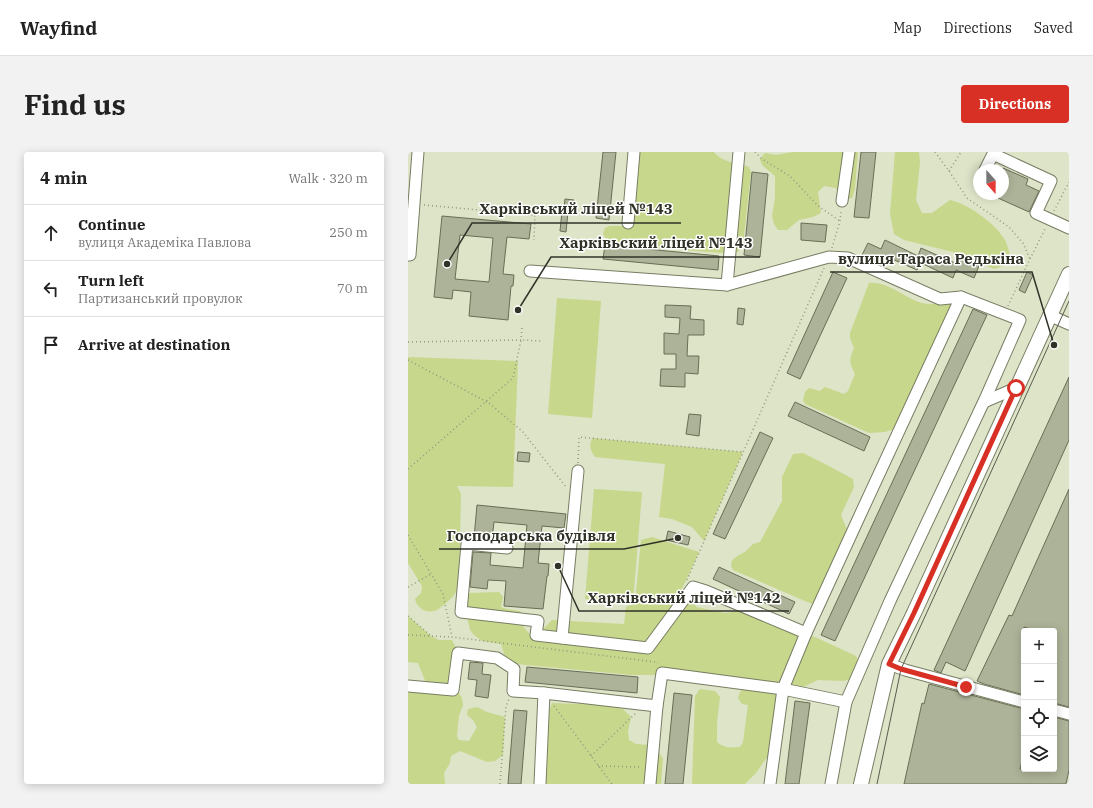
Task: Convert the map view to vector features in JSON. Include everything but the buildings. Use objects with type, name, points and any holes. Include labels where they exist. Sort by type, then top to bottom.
[{"type":"main road","points":[[861,784],[889,664],[914,613],[1069,274]]},
{"type":"street","points":[[408,255],[410,255],[418,152]]},
{"type":"street","points":[[628,223],[634,152]]},
{"type":"street","points":[[727,285],[739,152]]},
{"type":"street","points":[[842,200],[849,152]]},
{"type":"street","points":[[988,164],[993,154],[1051,181],[1036,213],[1069,228]]},
{"type":"street","points":[[530,271],[727,285],[829,257],[848,258],[940,299],[961,297],[1020,320],[984,402],[890,600],[846,702],[831,784]]},
{"type":"street","points":[[770,784],[783,689],[806,633],[961,297]]},
{"type":"street","points":[[1050,315],[1069,324]]},
{"type":"street","points":[[984,402],[1016,388]]},
{"type":"street","points":[[562,638],[578,470]]},
{"type":"street","points":[[507,548],[467,544],[461,612],[538,621],[536,635],[648,648],[693,587],[806,633]]},
{"type":"street","points":[[408,686],[453,690],[458,653],[497,658],[514,670],[513,691],[544,693],[657,706]]},
{"type":"street","points":[[889,664],[901,669],[1021,701]]},
{"type":"street","points":[[650,784],[657,706],[662,673],[783,689],[846,702]]},
{"type":"street","points":[[540,784],[544,693]]},
{"type":"street","points":[[1057,711],[1069,714]]},
{"type":"path","points":[[684,585],[829,257],[840,221],[818,206],[790,176],[762,159],[755,152]]},
{"type":"path","points":[[934,152],[949,170],[967,198],[1009,227],[1023,243],[1030,259]]},
{"type":"path","points":[[949,170],[961,152]]},
{"type":"path","points":[[1005,314],[1030,259],[1069,182]]},
{"type":"path","points":[[414,204],[535,215],[534,240]]},
{"type":"path","points":[[408,468],[513,378],[522,327]]},
{"type":"path","points":[[408,342],[542,341]]},
{"type":"path","points":[[408,360],[486,401],[523,432],[575,498]]},
{"type":"path","points":[[578,470],[579,437],[743,452]]},
{"type":"path","points":[[408,535],[443,594],[452,637]]},
{"type":"path","points":[[408,587],[431,574]]},
{"type":"path","points":[[408,616],[431,636]]},
{"type":"path","points":[[408,636],[452,637],[656,662]]},
{"type":"path","points":[[635,660],[642,648]]},
{"type":"path","points":[[500,784],[506,706],[513,691]]},
{"type":"path","points":[[544,693],[612,784]]},
{"type":"path","points":[[591,756],[644,705]]},
{"type":"path","points":[[598,766],[652,767]]},
{"type":"green space","points":[[640,152],[714,152],[717,156],[725,160],[749,167],[751,172],[743,245],[740,250],[734,254],[646,247],[613,244],[606,239],[603,234],[605,228],[610,226],[633,226]]},
{"type":"green space","points":[[793,152],[858,152],[855,189],[852,198],[846,198],[838,193],[836,188],[824,186],[818,192],[821,213],[813,217],[799,220],[787,230],[778,230],[774,224],[772,216],[775,198],[775,176],[762,165],[760,159],[765,153],[776,155]]},
{"type":"green space","points":[[895,152],[919,152],[920,163],[916,200],[922,213],[932,213],[950,200],[964,205],[980,214],[999,231],[1006,241],[1010,255],[1003,266],[994,269],[953,252],[904,240],[894,234],[890,214]]},
{"type":"green space","points":[[869,283],[876,283],[889,287],[915,301],[926,304],[954,301],[898,428],[885,432],[869,433],[805,404],[803,400],[805,392],[809,388],[820,391],[825,387],[844,394],[848,391],[855,374],[850,361],[854,348],[850,338],[850,333]]},
{"type":"green space","points":[[557,298],[601,301],[592,418],[548,414]]},
{"type":"green space","points":[[408,357],[518,361],[513,487],[457,486],[461,494],[459,583],[455,594],[439,609],[434,611],[422,609],[416,602],[415,599],[421,593],[422,586],[408,563]]},
{"type":"green space","points":[[592,438],[743,452],[704,541],[692,527],[672,519],[659,517],[665,464],[595,457],[590,448]]},
{"type":"green space","points":[[803,453],[853,479],[854,487],[841,515],[848,532],[819,597],[812,604],[733,570],[731,566],[732,560],[745,552],[753,544],[760,542],[782,501],[782,477],[793,454]]},
{"type":"green space","points":[[594,489],[642,492],[633,602],[585,599]]},
{"type":"green space","points":[[652,537],[699,552],[684,585],[674,600],[679,611],[690,598],[693,599],[696,607],[725,613],[742,611],[782,627],[815,637],[856,656],[859,662],[852,679],[843,681],[818,680],[801,688],[666,671],[654,675],[632,675],[526,665],[512,663],[504,654],[501,644],[482,641],[470,630],[465,608],[466,597],[470,593],[499,592],[503,597],[501,607],[520,611],[523,614],[523,626],[531,636],[541,631],[552,620],[624,624],[626,607],[635,603],[641,540]]},
{"type":"green space","points":[[408,616],[431,636],[439,640],[452,640],[455,646],[455,654],[448,687],[426,683],[418,663],[408,662]]},
{"type":"green space","points":[[700,689],[715,691],[720,697],[717,722],[717,742],[731,747],[740,747],[743,742],[748,705],[742,704],[738,698],[740,692],[743,689],[776,690],[779,696],[770,753],[756,773],[745,784],[692,784],[695,696]]},
{"type":"green space","points":[[427,690],[458,692],[462,698],[463,705],[459,716],[457,736],[459,740],[469,741],[477,727],[473,720],[467,715],[468,709],[477,707],[487,712],[505,717],[503,755],[495,761],[487,762],[460,751],[451,756],[450,763],[444,773],[445,784],[408,784],[408,693]]},
{"type":"green space","points":[[552,703],[605,705],[623,709],[631,717],[628,731],[629,740],[636,744],[648,745],[658,751],[663,759],[661,784],[546,784],[549,712]]},
{"type":"tram line","points":[[877,784],[901,669],[1069,301]]},
{"type":"place","name":"Харківський ліцей №143","points":[[447,264]]},
{"type":"place","name":"Харківьский ліцей №143","points":[[518,310]]},
{"type":"place","name":"вулиця Тараса Редькіна","points":[[1054,345]]},
{"type":"place","name":"Господарська будівля","points":[[678,538]]},
{"type":"place","name":"Харківський ліцей №142","points":[[558,566]]},
{"type":"route","points":[[966,687],[901,669],[889,664],[914,613],[1016,388]]}]
